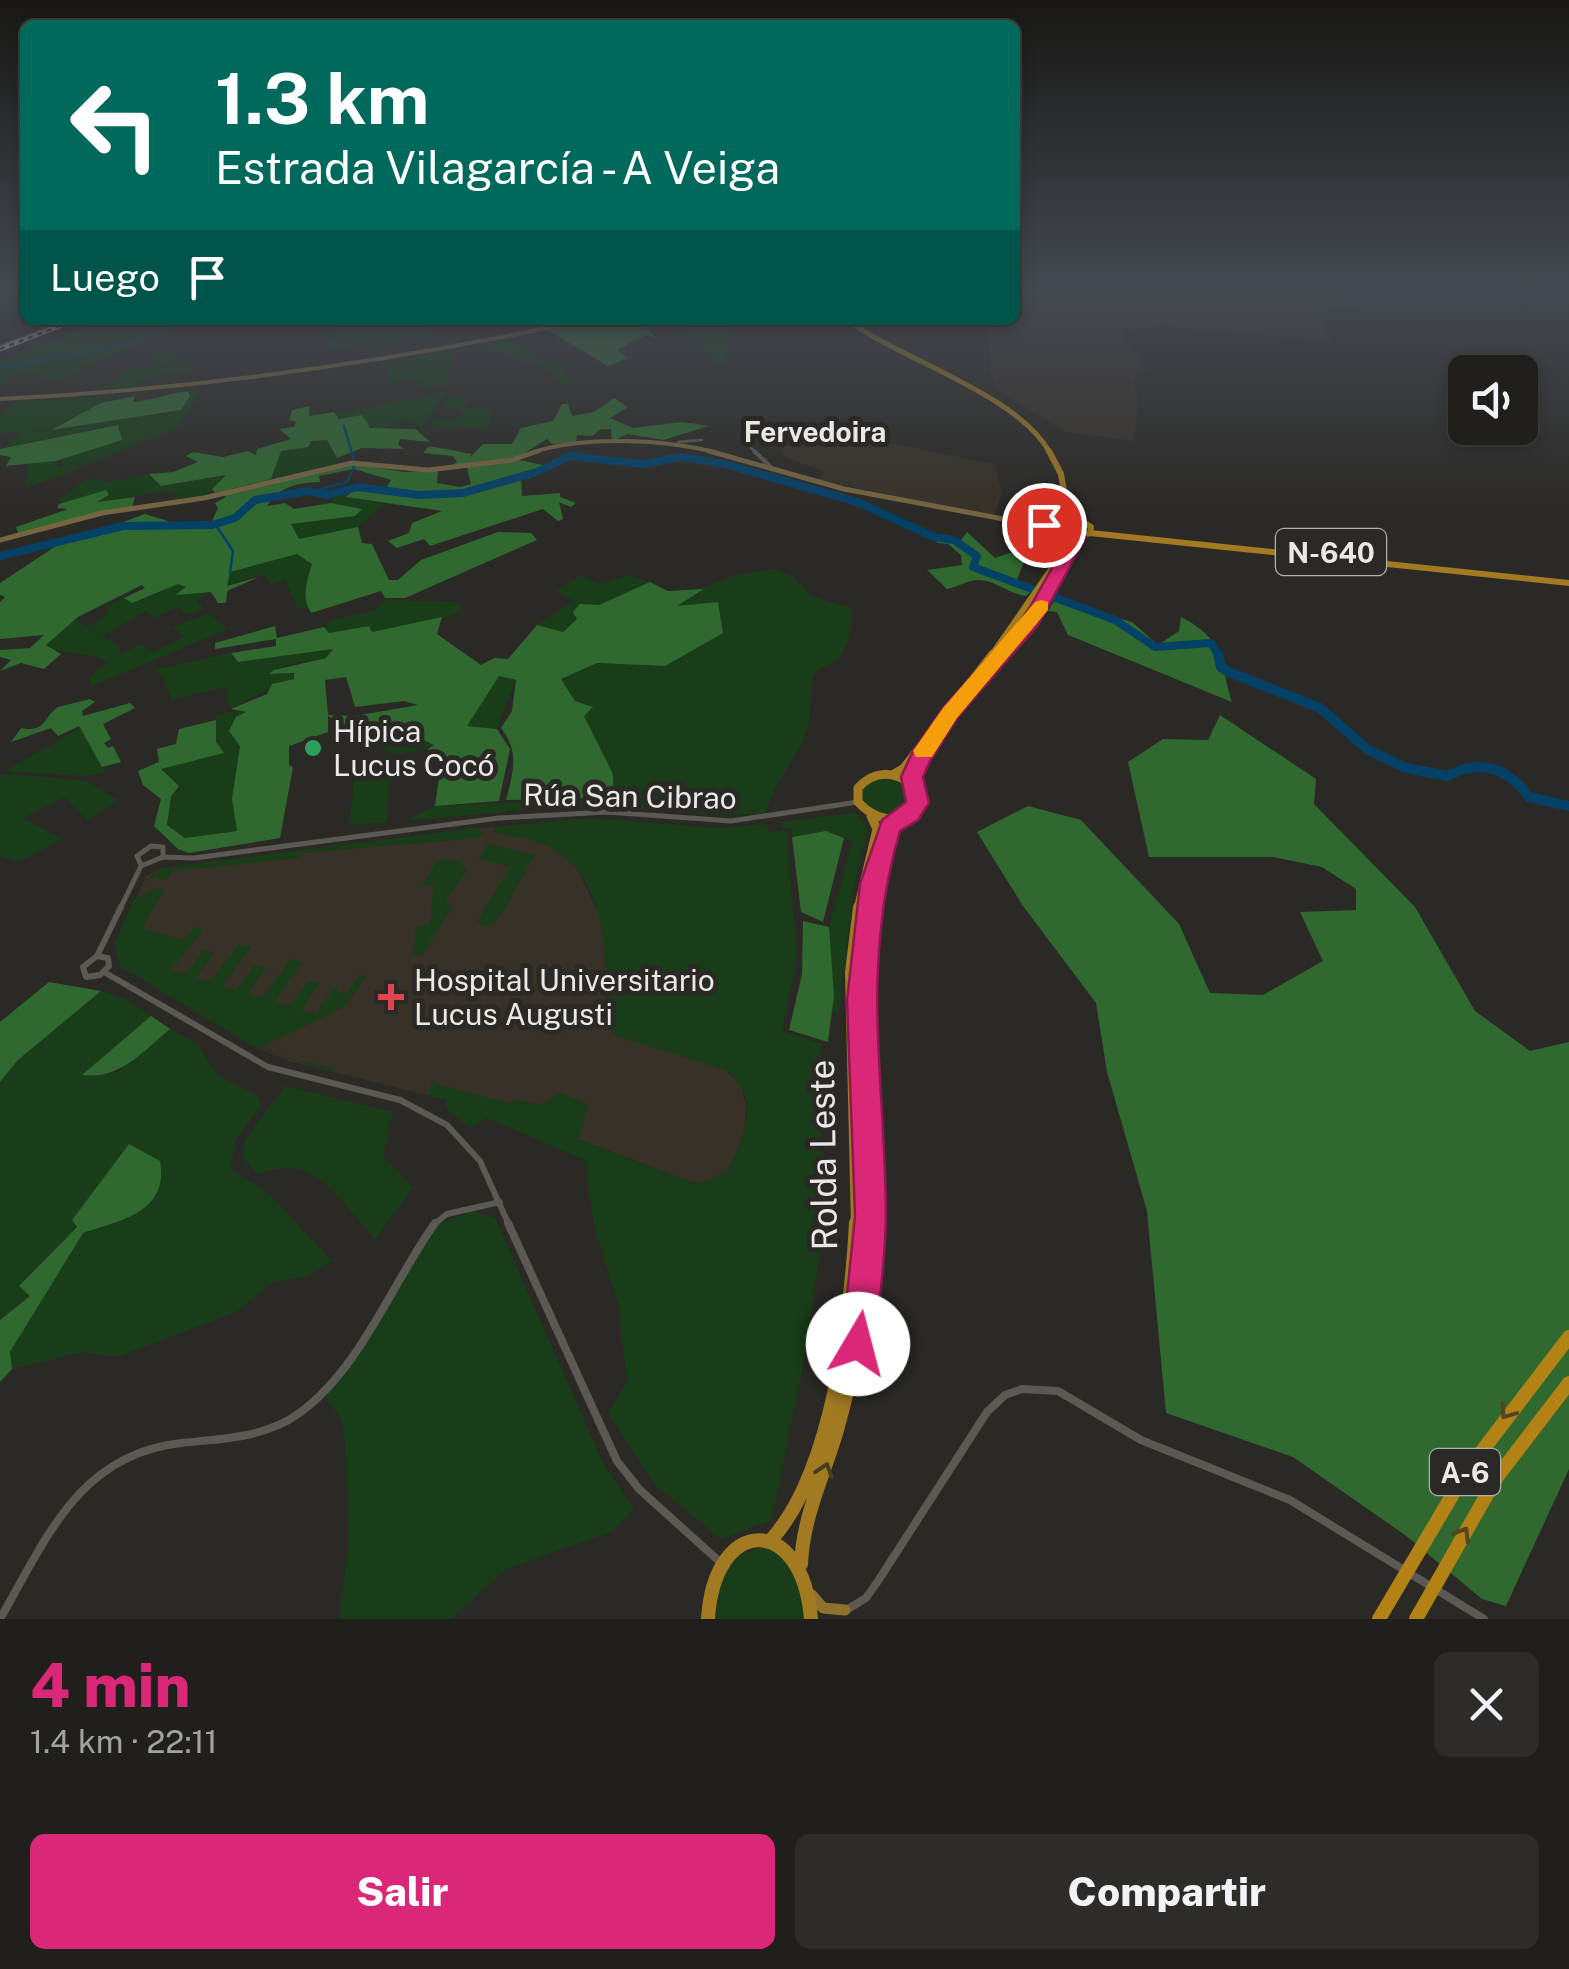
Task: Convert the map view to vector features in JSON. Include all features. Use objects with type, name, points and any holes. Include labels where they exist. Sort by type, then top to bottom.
[{"type":"highway","points":[[924,366],[1021,415],[1050,447],[1066,496],[1091,531]]},
{"type":"highway","points":[[1064,526],[1066,496]]},
{"type":"highway","name":"N-640","points":[[1064,526],[1082,520]]},
{"type":"highway","name":"N-640","points":[[1064,526],[1078,537],[1091,531],[1569,581]]},
{"type":"highway","name":"Rolda Leste","points":[[1045,592],[1064,526]]},
{"type":"highway","name":"Rolda Leste","points":[[811,1619],[812,1595],[801,1564],[804,1530],[848,1391],[865,1298],[871,1191],[861,1045],[862,960],[872,884],[894,820],[910,814],[918,803],[912,784],[913,770],[942,723],[1039,603],[1078,537]]},
{"type":"highway","name":"Rolda Leste","points":[[858,802],[862,782],[876,774],[894,774],[904,768],[944,707],[1039,603]]},
{"type":"highway","points":[[894,774],[912,784]]},
{"type":"highway","points":[[858,802],[871,816],[894,820]]},
{"type":"highway","name":"Rolda Leste","points":[[771,1540],[791,1518],[821,1434],[852,1297],[858,1189],[850,972],[860,895],[877,830],[871,816]]},
{"type":"highway","name":"A-6","points":[[1379,1619],[1452,1490],[1514,1403],[1569,1337]]},
{"type":"highway","name":"A-6","points":[[1416,1619],[1497,1477],[1569,1383]]},
{"type":"highway","points":[[708,1619],[709,1592],[720,1562],[744,1542],[771,1540],[801,1564]]},
{"type":"main road","points":[[0,399],[207,388],[352,366]]},
{"type":"main road","points":[[0,540],[81,519],[204,498],[352,463],[418,470],[512,460],[552,446],[678,442]]},
{"type":"main road","name":"N-640","points":[[678,442],[721,450],[855,491],[1064,526]]},
{"type":"main road","points":[[812,1595],[832,1612],[845,1610]]},
{"type":"main road","points":[[832,1619],[845,1610]]},
{"type":"street","points":[[678,442],[702,440]]},
{"type":"street","points":[[751,448],[770,466]]},
{"type":"street","name":"Rúa San Cibrao","points":[[164,857],[194,858],[499,818],[607,812],[731,821],[858,802]]},
{"type":"street","points":[[151,846],[162,847],[164,857],[153,865],[142,866],[137,856],[151,846]]},
{"type":"street","points":[[97,956],[109,960],[104,972],[89,978],[82,974],[85,963],[97,956],[142,866]]},
{"type":"street","points":[[104,972],[145,992],[232,1049],[268,1067],[400,1100],[434,1116],[480,1161],[617,1460],[639,1489],[720,1562]]},
{"type":"street","points":[[0,1619],[68,1508],[108,1466],[149,1448],[247,1436],[279,1426],[299,1413],[318,1397],[436,1222],[447,1214],[500,1202]]},
{"type":"street","points":[[845,1610],[866,1598],[987,1412],[1005,1396],[1032,1387],[1058,1391],[1142,1440],[1259,1485],[1484,1619]]},
{"type":"shaded area","points":[[1144,366],[1147,370],[1139,370],[1132,381],[1138,400],[1134,441],[1066,432],[996,389],[989,367]]},
{"type":"shaded area","points":[[829,431],[994,464],[1002,493],[994,516],[818,480],[824,472],[783,456],[781,449]]},
{"type":"shaded area","name":"Hospital Universitario Lucus Augusti","points":[[556,825],[600,916],[607,952],[605,1027],[725,1070],[740,1083],[746,1105],[744,1140],[726,1173],[718,1178],[697,1184],[567,1135],[570,1122],[560,1112],[548,1114],[538,1123],[286,1060],[249,1044],[153,983],[123,969],[115,950],[146,876],[162,868],[475,828]]},
{"type":"green space","points":[[0,366],[90,366],[62,378],[42,381],[44,374],[12,375],[9,382],[0,386]]},
{"type":"green space","points":[[150,366],[190,366],[187,372],[160,375],[121,390],[101,387],[128,371]]},
{"type":"green space","points":[[390,366],[450,366],[447,385],[419,388],[419,380],[390,383]]},
{"type":"green space","points":[[538,366],[568,366],[571,367],[560,372],[576,381],[562,385],[551,370]]},
{"type":"green space","points":[[203,390],[177,428],[84,466],[66,461],[81,468],[26,488],[28,464],[56,461],[58,467],[63,465],[59,457],[121,440],[118,424],[3,449],[20,432],[0,433],[0,415],[19,401],[117,397],[52,428],[30,433],[180,411],[190,396],[188,391]]},
{"type":"green space","points":[[188,391],[190,396],[181,410],[51,430],[101,403],[135,396],[133,402]]},
{"type":"green space","points":[[448,391],[422,427],[403,420],[382,430],[335,414]]},
{"type":"green space","points":[[449,397],[470,397],[465,408],[493,409],[488,429],[430,426],[434,419],[459,419],[463,410],[443,406]]},
{"type":"green space","points":[[614,398],[628,407],[610,418],[633,428],[682,422],[709,426],[663,440],[628,434],[612,441],[611,429],[601,429],[592,436],[577,435],[576,443],[552,444],[547,439],[518,457],[451,466],[457,462],[453,456],[423,453],[429,446],[472,454],[468,459],[483,444],[512,444],[521,428],[553,421],[562,404],[568,404],[572,416],[594,412]]},
{"type":"green space","points":[[310,406],[309,416],[334,412],[339,419],[362,415],[370,428],[416,429],[430,442],[400,439],[398,445],[404,449],[362,448],[337,458],[327,440],[311,441],[308,447],[281,451],[271,479],[215,493],[212,489],[226,475],[161,486],[149,474],[173,472],[198,462],[186,456],[193,452],[223,457],[248,451],[256,455],[257,449],[291,439],[279,429],[294,427],[296,422],[289,420],[292,410]]},
{"type":"green space","points":[[118,425],[122,440],[56,461],[6,466],[11,457],[0,455],[0,449]]},
{"type":"green space","points":[[327,439],[338,464],[271,479],[281,451]]},
{"type":"green space","points":[[520,460],[547,466],[529,479],[521,478],[522,496],[560,493],[560,497],[576,503],[571,507],[559,502],[563,519],[558,521],[543,509],[430,546],[424,539],[397,548],[388,541],[409,533],[412,523],[442,511],[346,497],[359,484],[387,487],[391,480],[354,469],[319,476],[320,482],[290,487],[267,506],[285,503],[294,509],[331,503],[362,509],[355,516],[291,524],[299,539],[358,527],[362,543],[372,544],[389,580],[398,580],[421,560],[498,532],[531,533],[537,540],[405,598],[385,598],[381,591],[311,613],[306,595],[312,564],[297,554],[230,572],[227,586],[259,577],[227,591],[226,603],[218,603],[211,592],[175,595],[186,587],[178,584],[132,603],[124,598],[145,588],[142,585],[78,617],[46,645],[61,654],[44,669],[21,663],[0,671],[11,660],[0,657],[0,650],[30,648],[44,635],[0,639],[0,602],[5,597],[0,595],[0,583],[56,546],[145,514],[174,523],[212,521],[218,508],[215,503],[226,497],[223,494],[352,464],[405,472],[438,470],[437,483],[460,487],[471,484],[467,467]]},
{"type":"green space","points":[[149,474],[162,486],[227,475],[202,496],[168,502],[179,495],[165,491],[92,503],[106,490],[64,503],[59,500],[88,478],[106,482]]},
{"type":"green space","points":[[106,490],[109,495],[97,502],[135,497],[132,507],[18,533],[16,527],[68,509],[57,508],[59,504]]},
{"type":"green space","points":[[347,491],[347,497],[384,504],[358,527],[298,539],[291,524],[355,516],[361,509],[331,503],[337,493]]},
{"type":"green space","points":[[967,532],[995,558],[1031,546],[1017,579],[1033,590],[1026,596],[979,580],[947,589],[927,570],[962,565],[961,555],[948,544],[937,543],[936,537],[961,540]]},
{"type":"green space","points":[[297,554],[313,564],[306,582],[308,608],[298,609],[285,580],[272,585],[262,574],[226,586],[229,572]]},
{"type":"green space","points":[[775,569],[792,576],[813,597],[852,608],[845,649],[813,677],[807,730],[766,813],[725,815],[579,807],[406,820],[435,806],[613,798],[584,716],[592,708],[575,701],[561,679],[597,663],[665,666],[682,608],[676,606],[722,580]]},
{"type":"green space","points":[[628,575],[650,582],[598,605],[563,632],[537,625],[574,601],[556,591],[580,576],[602,584]]},
{"type":"green space","points":[[650,582],[668,591],[704,589],[677,606],[718,602],[723,633],[665,666],[597,663],[561,679],[575,701],[593,707],[584,716],[613,774],[614,798],[506,800],[513,754],[501,728],[512,711],[516,680],[499,676],[467,726],[497,729],[510,749],[499,801],[435,806],[441,763],[428,749],[434,745],[408,733],[406,724],[357,735],[328,716],[328,732],[289,746],[289,765],[293,767],[280,838],[189,853],[178,849],[154,826],[161,799],[143,785],[138,771],[159,762],[157,749],[176,744],[179,729],[216,720],[216,742],[224,753],[161,769],[179,786],[171,797],[167,825],[185,838],[237,831],[232,799],[240,746],[229,731],[236,717],[246,712],[231,709],[267,694],[272,684],[294,679],[294,673],[269,674],[274,670],[326,658],[333,649],[238,662],[231,653],[276,646],[276,639],[215,649],[215,643],[275,626],[277,638],[324,627],[329,633],[369,626],[372,632],[442,617],[437,634],[481,665],[494,658],[508,659],[537,625],[563,632],[577,619],[573,612],[580,604],[599,605]],"holes":[[[346,677],[355,707],[404,701],[418,705],[355,716],[328,715],[325,680]]]},
{"type":"green space","points":[[178,584],[187,587],[177,593],[213,593],[197,600],[204,609],[185,615],[178,607],[154,618],[146,611],[104,635],[89,626],[107,616],[105,607],[124,598],[132,603]]},
{"type":"green space","points":[[384,600],[458,602],[462,610],[449,617],[371,632],[369,626],[329,633],[324,627],[330,621],[376,610]]},
{"type":"green space","points":[[1054,601],[1132,622],[1158,645],[1179,631],[1181,617],[1213,642],[1232,702],[1068,635],[1057,612],[1048,611]]},
{"type":"green space","points":[[209,614],[228,629],[92,686],[89,677],[108,662],[45,645],[75,619],[120,647],[120,654],[142,644],[152,653],[184,637],[172,627]]},
{"type":"green space","points":[[335,648],[326,658],[288,664],[269,674],[295,673],[294,679],[231,709],[226,702],[229,686],[171,700],[164,677],[153,670],[231,653],[231,658]]},
{"type":"green space","points":[[499,676],[514,679],[514,685],[497,729],[466,726]]},
{"type":"green space","points":[[90,699],[95,702],[82,711],[83,716],[130,703],[135,708],[103,724],[111,739],[104,743],[108,748],[113,746],[121,762],[102,767],[79,726],[58,736],[51,728],[11,742],[21,728],[40,726],[58,707]]},
{"type":"green space","points":[[249,712],[232,799],[238,831],[185,838],[167,825],[171,797],[179,790],[161,769],[224,753],[216,742],[216,716]]},
{"type":"green space","points":[[1220,715],[1316,779],[1314,804],[1415,907],[1475,1011],[1530,1051],[1569,1042],[1569,1469],[1506,1606],[1482,1599],[1405,1535],[1293,1457],[1166,1413],[1147,1211],[1107,1072],[1096,1003],[1023,906],[977,832],[1028,806],[1081,820],[1179,924],[1210,993],[1263,995],[1323,961],[1300,912],[1356,910],[1356,889],[1322,867],[1273,857],[1149,857],[1128,762],[1163,739],[1208,740]]},
{"type":"green space","points":[[407,723],[416,739],[435,745],[397,755],[357,735]]},
{"type":"green space","points":[[80,728],[106,773],[83,776],[5,771]]},
{"type":"green space","points":[[390,769],[387,822],[349,825],[355,774]]},
{"type":"green space","points":[[0,775],[86,781],[118,800],[88,821],[65,797],[23,818],[62,839],[19,862],[0,856]]},
{"type":"green space","points":[[891,776],[913,792],[911,807],[896,814],[880,814],[867,807],[860,792],[871,779]]},
{"type":"green space","points":[[855,813],[868,828],[854,887],[839,1013],[832,1013],[829,927],[852,840],[826,831],[792,837],[792,829],[783,828],[781,822]]},
{"type":"green space","points":[[588,818],[716,828],[767,824],[769,833],[784,830],[787,834],[797,958],[782,1031],[821,1044],[823,1226],[808,1340],[772,1520],[721,1539],[654,1484],[608,1413],[627,1382],[618,1304],[594,1226],[585,1160],[487,1118],[470,1128],[444,1107],[447,1100],[428,1096],[433,1079],[435,1084],[511,1104],[514,1099],[540,1105],[561,1093],[588,1105],[579,1140],[697,1184],[726,1173],[746,1120],[744,1093],[737,1081],[726,1070],[613,1035],[614,1030],[605,1027],[602,929],[587,885],[573,865],[554,849],[494,832],[495,827]]},
{"type":"green space","points":[[475,828],[484,832],[479,838],[301,853],[300,858],[172,871],[168,879],[158,880],[157,876],[144,882],[162,868]]},
{"type":"green space","points":[[826,831],[844,838],[823,922],[801,912],[792,837]]},
{"type":"green space","points":[[488,844],[535,855],[500,916],[488,927],[476,924],[510,867],[479,859]]},
{"type":"green space","points":[[438,859],[462,862],[460,865],[468,868],[445,903],[453,906],[422,955],[413,956],[416,927],[430,924],[434,885],[422,886]]},
{"type":"green space","points":[[157,888],[164,890],[142,928],[184,940],[195,927],[203,930],[170,971],[185,974],[204,950],[215,953],[196,978],[210,982],[239,944],[251,947],[222,986],[236,990],[255,965],[266,968],[248,994],[262,998],[291,959],[302,963],[274,1003],[289,1006],[308,981],[319,984],[301,1010],[316,1014],[336,985],[337,992],[347,993],[359,975],[366,977],[344,1007],[263,1046],[278,1054],[249,1044],[120,966],[115,943],[133,900]]},
{"type":"green space","points":[[803,921],[829,927],[834,996],[828,1042],[789,1030],[802,974]]},
{"type":"green space","points":[[49,982],[101,991],[18,1060],[0,1082],[0,1022]]},
{"type":"green space","points":[[101,991],[124,998],[151,1016],[83,1075],[117,1073],[170,1029],[197,1043],[217,1075],[257,1095],[261,1106],[236,1139],[230,1169],[267,1192],[332,1261],[309,1276],[274,1282],[234,1313],[117,1357],[82,1352],[12,1369],[10,1352],[83,1233],[128,1218],[78,1226],[19,1286],[31,1295],[0,1320],[0,1082],[18,1060]]},
{"type":"green space","points":[[151,1016],[170,1029],[119,1069],[82,1075]]},
{"type":"green space","points":[[298,1061],[333,1068],[332,1072]]},
{"type":"green space","points":[[285,1086],[393,1112],[383,1156],[413,1188],[375,1239],[337,1195],[311,1174],[278,1169],[258,1175],[242,1157],[245,1140]]},
{"type":"green space","points":[[129,1144],[160,1161],[157,1192],[150,1203],[127,1218],[83,1233],[10,1352],[12,1369],[0,1382],[0,1320],[30,1296],[19,1286],[77,1227],[72,1220]]},
{"type":"green space","points":[[473,1211],[495,1218],[605,1467],[634,1509],[611,1532],[506,1569],[451,1619],[339,1619],[349,1540],[345,1443],[342,1421],[324,1394],[439,1223]]},
{"type":"green space","points":[[763,1547],[783,1558],[797,1574],[804,1596],[804,1619],[717,1619],[718,1594],[725,1573],[740,1556]]},
{"type":"waterway","points":[[0,368],[13,366]]},
{"type":"waterway","points":[[344,426],[354,460]]},
{"type":"waterway","points":[[0,556],[123,526],[212,525],[235,518],[255,500],[308,491],[328,495],[358,487],[419,495],[463,493],[537,472],[570,456],[643,464],[681,457],[725,464],[857,502],[934,537],[954,540],[977,556],[973,567],[1115,620],[1155,647],[1211,643],[1218,655]]},
{"type":"waterway","points":[[319,490],[347,482],[354,467]]},
{"type":"waterway","points":[[215,524],[233,551],[230,573]]},
{"type":"waterway","points":[[1218,655],[1221,667],[1229,672],[1320,708],[1367,749],[1406,768],[1448,776],[1471,768],[1493,769],[1512,779],[1529,797],[1569,806]]},
{"type":"slow traffic","points":[[924,751],[950,713],[1042,606]]},
{"type":"place","name":"Hípica Lucus Cocó","points":[[313,748]]},
{"type":"place","name":"Hospital Universitario Lucus Augusti","points":[[391,997]]},
{"type":"district","name":"Fervedoira","points":[[815,431]]},
{"type":"route","points":[[858,1344],[871,1216],[860,1000],[872,884],[890,826],[894,820],[910,814],[918,803],[912,784],[913,770],[930,741],[1032,621],[1078,537],[1064,532],[1062,523],[1039,524],[1044,525]]}]
